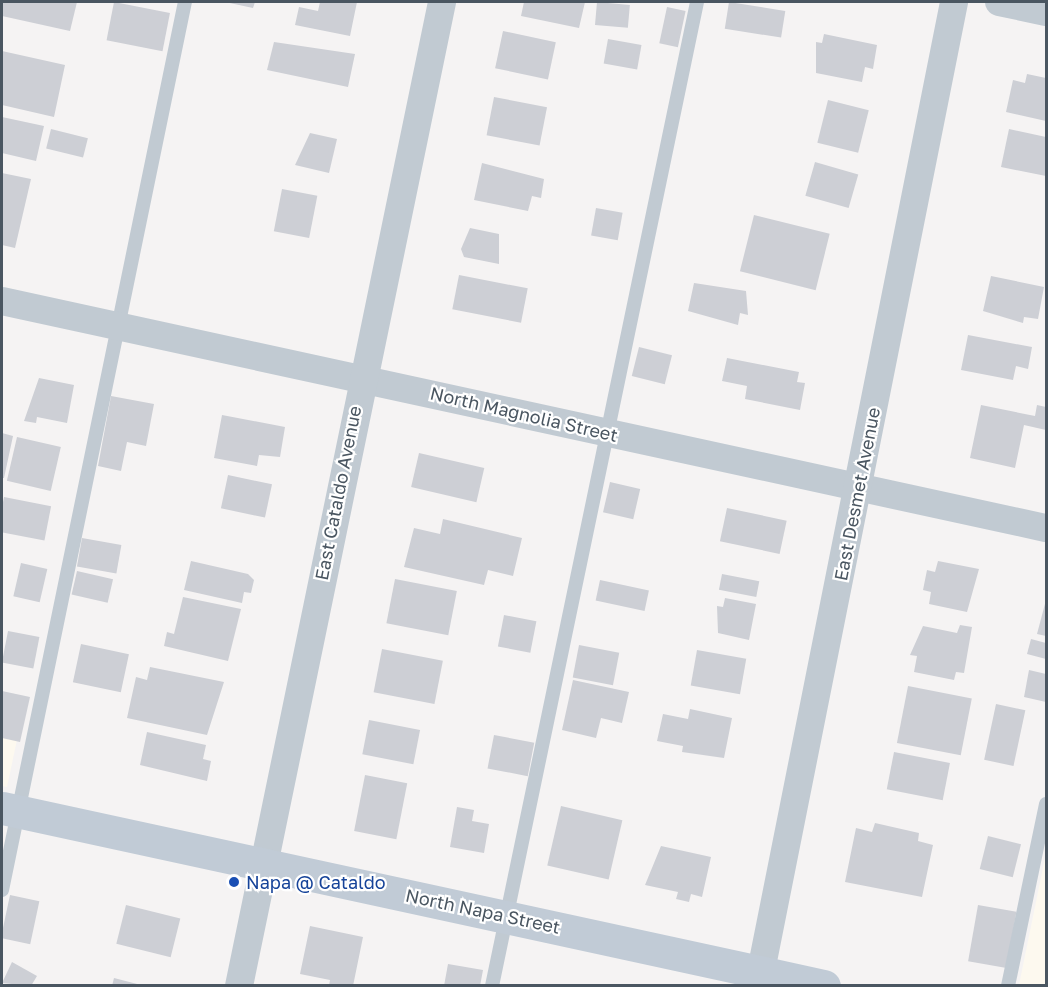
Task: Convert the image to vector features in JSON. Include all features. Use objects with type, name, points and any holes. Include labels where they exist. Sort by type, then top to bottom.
[{"type":"main road","name":"North Napa Street","points":[[11,810],[507,916],[760,979],[824,986]]},
{"type":"street","name":"East Cataldo Avenue","points":[[239,986],[362,376],[442,2]]},
{"type":"street","name":"East Desmet Avenue","points":[[760,979],[954,2]]},
{"type":"street","points":[[999,2],[1047,12]]},
{"type":"street","name":"North Magnolia Street","points":[[2,301],[362,376],[608,435],[859,486],[1047,528]]},
{"type":"lane","points":[[2,890],[11,810],[185,2]]},
{"type":"lane","points":[[492,986],[697,2]]},
{"type":"lane","points":[[1008,986],[1047,804]]},
{"type":"shaded area","points":[[2,697],[25,702],[7,787],[2,786]]},
{"type":"shaded area","points":[[1046,853],[1046,985],[1019,985]]},
{"type":"building","points":[[2,2],[77,2],[70,31],[2,16]]},
{"type":"building","points":[[114,2],[170,13],[163,51],[107,40]]},
{"type":"building","points":[[225,2],[255,2],[253,8]]},
{"type":"building","points":[[320,2],[357,2],[350,36],[295,25],[299,7],[318,11]]},
{"type":"building","points":[[524,2],[585,2],[579,28],[521,16]]},
{"type":"building","points":[[597,2],[630,5],[628,28],[595,25]]},
{"type":"building","points":[[729,2],[785,11],[781,38],[725,29]]},
{"type":"building","points":[[667,7],[686,11],[678,47],[659,43]]},
{"type":"building","points":[[503,31],[556,42],[548,79],[495,68]]},
{"type":"building","points":[[824,34],[877,45],[873,69],[865,67],[862,82],[816,73],[816,42],[822,43]]},
{"type":"building","points":[[608,39],[641,45],[637,70],[604,64]]},
{"type":"building","points":[[274,42],[355,54],[348,87],[267,70]]},
{"type":"building","points":[[2,51],[65,65],[54,117],[2,105]]},
{"type":"building","points":[[1027,74],[1046,78],[1046,121],[1006,112],[1013,80],[1025,83]]},
{"type":"building","points":[[494,97],[547,107],[540,146],[487,135]]},
{"type":"building","points":[[828,100],[869,110],[858,153],[817,143]]},
{"type":"building","points":[[2,117],[44,126],[36,161],[2,153]]},
{"type":"building","points":[[51,129],[88,138],[83,158],[46,148]]},
{"type":"building","points":[[1009,129],[1046,137],[1046,176],[1001,167]]},
{"type":"building","points":[[310,133],[337,139],[329,173],[295,165]]},
{"type":"building","points":[[815,162],[858,174],[849,208],[805,196]]},
{"type":"building","points":[[482,163],[544,179],[541,198],[532,196],[528,211],[474,200]]},
{"type":"building","points":[[2,173],[31,179],[15,248],[2,245]]},
{"type":"building","points":[[282,189],[317,196],[309,238],[274,231]]},
{"type":"building","points":[[596,208],[623,213],[618,240],[591,236]]},
{"type":"building","points":[[754,215],[830,234],[816,290],[740,271]]},
{"type":"building","points":[[470,228],[499,234],[499,264],[464,257],[461,249]]},
{"type":"building","points":[[459,275],[528,288],[521,323],[452,309]]},
{"type":"building","points":[[991,276],[1044,287],[1038,319],[1024,317],[1023,323],[983,311]]},
{"type":"building","points":[[694,283],[746,291],[748,315],[740,313],[738,325],[688,311]]},
{"type":"building","points":[[968,335],[1032,347],[1028,369],[1016,366],[1013,380],[961,370]]},
{"type":"building","points":[[639,347],[672,355],[665,384],[632,376]]},
{"type":"building","points":[[727,358],[799,372],[797,382],[805,383],[800,410],[745,399],[747,386],[722,381]]},
{"type":"building","points":[[39,378],[74,385],[67,423],[37,417],[36,423],[24,421]]},
{"type":"building","points":[[111,396],[154,404],[146,446],[127,442],[121,471],[98,466]]},
{"type":"building","points":[[981,405],[1035,416],[1037,405],[1046,407],[1046,430],[1024,425],[1015,468],[970,458]]},
{"type":"building","points":[[222,415],[285,427],[280,457],[259,455],[257,466],[214,458]]},
{"type":"building","points":[[2,433],[13,436],[4,478],[2,478]]},
{"type":"building","points":[[17,437],[61,447],[51,491],[7,481]]},
{"type":"building","points":[[419,453],[484,468],[476,502],[411,487]]},
{"type":"building","points":[[228,475],[272,484],[265,518],[221,508]]},
{"type":"building","points":[[610,482],[640,489],[633,519],[603,512]]},
{"type":"building","points":[[4,497],[51,506],[44,541],[2,532]]},
{"type":"building","points":[[727,508],[787,521],[780,554],[720,541]]},
{"type":"building","points":[[443,519],[522,538],[513,576],[488,570],[484,585],[404,567],[414,528],[440,534]]},
{"type":"building","points":[[82,538],[121,545],[116,574],[77,567]]},
{"type":"building","points":[[191,561],[248,574],[254,580],[251,593],[244,592],[242,603],[184,590]]},
{"type":"building","points":[[938,561],[979,569],[967,612],[929,604],[931,592],[923,590],[927,570],[935,572]]},
{"type":"building","points":[[21,563],[47,569],[40,602],[13,596]]},
{"type":"building","points":[[77,571],[113,579],[108,603],[72,594]]},
{"type":"building","points":[[722,574],[759,581],[756,597],[719,590]]},
{"type":"building","points":[[395,579],[457,591],[448,635],[386,623]]},
{"type":"building","points":[[600,580],[649,590],[645,611],[596,601]]},
{"type":"building","points":[[183,597],[241,609],[228,661],[164,646],[167,632],[174,634]]},
{"type":"building","points":[[725,598],[756,604],[749,640],[718,633],[717,606],[723,607]]},
{"type":"building","points":[[1046,600],[1046,636],[1037,634]]},
{"type":"building","points":[[504,615],[536,621],[530,653],[498,646]]},
{"type":"building","points":[[960,625],[972,627],[964,673],[956,672],[954,680],[914,672],[917,656],[910,655],[923,626],[957,633]]},
{"type":"building","points":[[8,631],[39,637],[33,669],[2,662]]},
{"type":"building","points":[[1031,639],[1046,643],[1046,659],[1027,654]]},
{"type":"building","points":[[81,644],[129,654],[121,692],[73,682]]},
{"type":"building","points":[[579,645],[619,653],[613,685],[573,677]]},
{"type":"building","points":[[382,649],[443,661],[434,704],[374,692]]},
{"type":"building","points":[[697,650],[746,659],[740,694],[691,685]]},
{"type":"building","points":[[150,667],[224,682],[207,735],[127,718],[136,677],[147,680]]},
{"type":"building","points":[[1029,670],[1046,674],[1046,702],[1024,697]]},
{"type":"building","points":[[573,680],[629,692],[622,723],[601,718],[596,738],[562,730]]},
{"type":"building","points":[[908,686],[972,698],[961,755],[897,743]]},
{"type":"building","points":[[2,691],[30,697],[20,742],[2,738]]},
{"type":"building","points":[[996,704],[1025,710],[1013,766],[984,760]]},
{"type":"building","points":[[690,709],[732,718],[724,758],[682,752],[683,746],[657,741],[663,714],[688,719]]},
{"type":"building","points":[[369,720],[420,730],[413,764],[362,754]]},
{"type":"building","points":[[147,732],[206,745],[203,759],[211,761],[207,781],[140,765]]},
{"type":"building","points":[[494,735],[534,743],[528,776],[488,768]]},
{"type":"building","points":[[894,752],[950,763],[943,800],[887,789]]},
{"type":"building","points":[[365,775],[407,783],[396,839],[354,831]]},
{"type":"building","points":[[561,806],[622,820],[609,880],[547,865]]},
{"type":"building","points":[[457,807],[474,810],[472,821],[489,824],[484,853],[450,847]]},
{"type":"building","points":[[875,823],[919,833],[918,841],[933,845],[922,897],[845,882],[856,828],[872,832]]},
{"type":"building","points":[[988,836],[1021,844],[1013,877],[980,869]]},
{"type":"building","points":[[661,846],[711,857],[702,897],[691,894],[689,902],[676,899],[678,892],[645,885]]},
{"type":"building","points":[[10,895],[39,901],[30,944],[2,938]]},
{"type":"building","points":[[126,905],[180,919],[171,957],[116,944]]},
{"type":"building","points":[[978,905],[1016,912],[1007,968],[968,961]]},
{"type":"building","points":[[310,926],[363,937],[353,986],[329,986],[330,980],[300,974]]},
{"type":"building","points":[[12,962],[37,976],[31,986],[2,983]]},
{"type":"building","points":[[448,964],[483,970],[480,986],[444,986]]},
{"type":"building","points":[[114,978],[141,985],[141,986],[112,986]]},
{"type":"place","name":"Napa @ Cataldo","points":[[234,882]]}]
